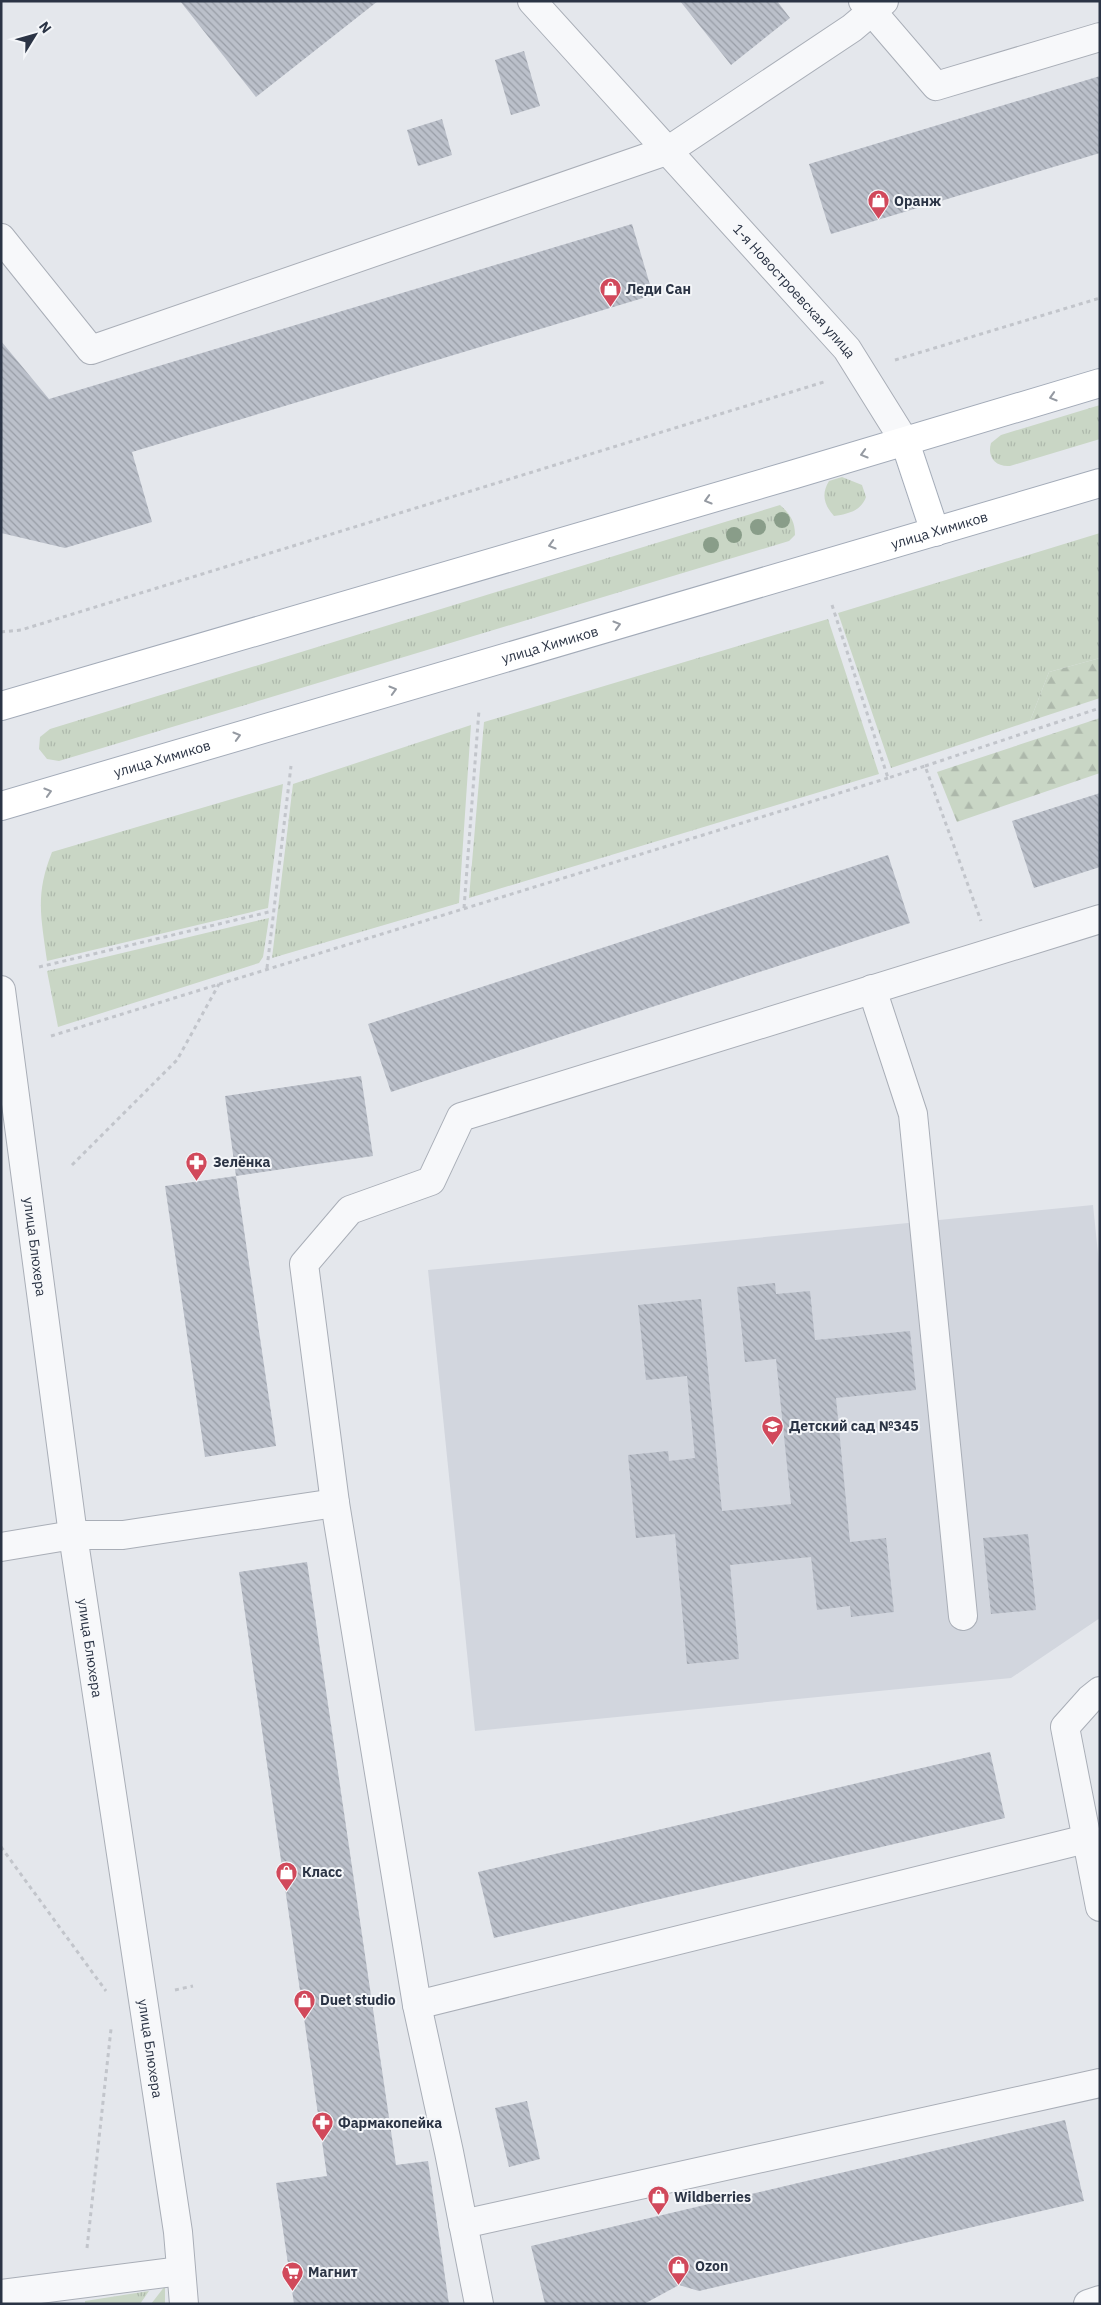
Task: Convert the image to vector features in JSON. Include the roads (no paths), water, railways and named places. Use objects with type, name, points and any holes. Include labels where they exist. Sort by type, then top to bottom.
[{"type":"main road","points":[[1,706],[905,442],[1100,383]]},
{"type":"main road","points":[[905,442],[935,532]]},
{"type":"main road","name":"улица Химиков","points":[[1,806],[1100,483]]},
{"type":"street","name":"1-я Новостроевская улица","points":[[532,1],[669,150],[847,349],[905,442]]},
{"type":"street","points":[[1,238],[91,350],[669,150],[852,28],[873,5],[936,86],[1100,37]]},
{"type":"street","points":[[480,2304],[417,2006],[335,1503],[304,1264],[350,1210],[431,1181],[461,1117],[1100,919]]},
{"type":"street","points":[[872,989],[913,1114],[963,1616]]},
{"type":"street","name":"улица Блюхера","points":[[1,990],[73,1536],[175,2213],[184,2304]]},
{"type":"street","points":[[1,1546],[73,1536],[123,1535],[335,1503]]},
{"type":"street","points":[[1100,1691],[1090,1698],[1065,1727],[1100,1907]]},
{"type":"street","points":[[417,2006],[1086,1839]]},
{"type":"street","points":[[463,2224],[1100,2083]]},
{"type":"street","points":[[1,2294],[181,2271]]},
{"type":"street","points":[[1088,2304],[1100,2300]]},
{"type":"place","name":"Оранж","points":[[878,220]]},
{"type":"place","name":"Леди Сан","points":[[610,308]]},
{"type":"place","name":"Зелёнка","points":[[197,1181]]},
{"type":"place","name":"Детский сад №345","points":[[773,1445]]},
{"type":"place","name":"Класс","points":[[286,1891]]},
{"type":"place","name":"Duet studio","points":[[304,2019]]},
{"type":"place","name":"Фармакопейка","points":[[322,2142]]},
{"type":"place","name":"Wildberries","points":[[658,2216]]},
{"type":"place","name":"Ozon","points":[[679,2285]]},
{"type":"place","name":"Магнит","points":[[292,2291]]}]
